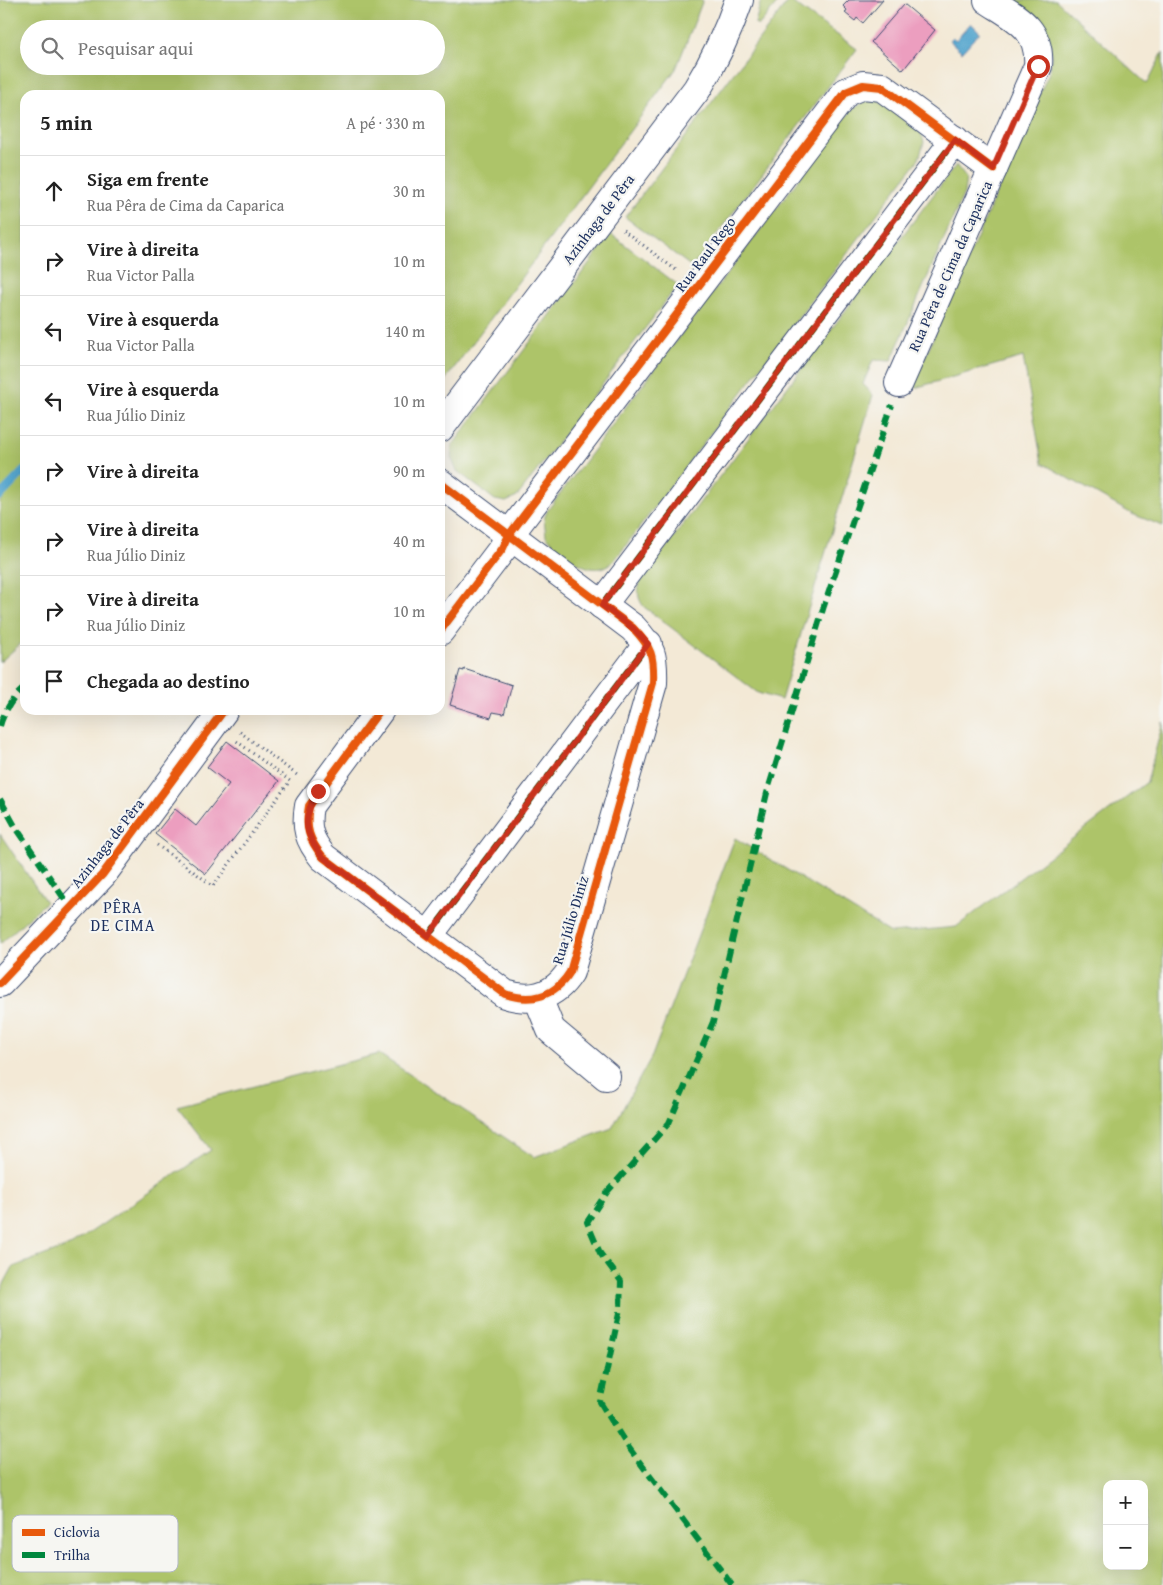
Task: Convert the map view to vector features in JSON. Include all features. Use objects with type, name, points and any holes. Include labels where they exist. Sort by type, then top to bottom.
[{"type":"street","name":"Azinhaga de Pêra","points":[[445,421],[697,89],[718,53],[739,0]]},
{"type":"street","name":"Rua Pêra de Cima da Caparica","points":[[899,383],[1034,76],[1039,55],[1037,44],[1026,25],[988,0]]},
{"type":"street","name":"Rua Raul Rego","points":[[508,535],[846,92],[864,85],[882,87],[993,169]]},
{"type":"street","points":[[602,605],[955,140]]},
{"type":"street","points":[[428,936],[648,644],[633,628],[445,487]]},
{"type":"street","points":[[445,624],[503,548],[508,535]]},
{"type":"street","name":"Rua Júlio Diniz","points":[[538,998],[556,990],[570,972],[653,683],[654,662],[648,644]]},
{"type":"street","name":"Azinhaga de Pêra","points":[[0,983],[102,876],[220,715]]},
{"type":"street","points":[[376,715],[318,791],[309,806],[306,821],[308,833],[314,846],[323,857],[505,994],[517,998],[538,998],[551,1030],[606,1076]]},
{"type":"path","points":[[617,226],[677,271]]},
{"type":"path","points":[[136,830],[213,886],[290,782],[235,742],[236,729],[318,791]]},
{"type":"green space","points":[[0,0],[703,0],[676,69],[445,380],[445,90],[20,90],[20,644],[0,662]]},
{"type":"green space","points":[[761,0],[780,0],[758,26],[755,24]]},
{"type":"green space","points":[[789,0],[857,49],[692,267],[625,217]]},
{"type":"green space","points":[[1013,0],[1056,0],[1147,84],[1163,52],[1163,526],[1132,514],[1042,463],[1023,357],[911,389],[1050,70],[1050,46],[1044,28],[1032,13]]},
{"type":"green space","points":[[868,100],[878,100],[921,133],[924,142],[919,159],[614,561],[605,567],[596,568],[578,563],[560,550],[546,536],[544,519],[547,511],[852,109]]},
{"type":"green space","points":[[956,165],[966,178],[964,193],[891,361],[873,360],[863,384],[873,395],[781,700],[758,693],[644,607],[638,594],[641,580]]},
{"type":"green space","points":[[611,234],[678,285],[517,497],[506,502],[495,500],[457,471],[451,458],[452,446]]},
{"type":"green space","points":[[1163,722],[1163,1585],[0,1585],[0,1291],[13,1267],[72,1245],[211,1150],[177,1106],[379,1054],[534,1157],[612,1128],[652,1056],[735,838],[891,933],[956,927],[1147,782]]},
{"type":"green space","points":[[0,834],[46,902],[0,944]]},
{"type":"water","points":[[971,23],[980,32],[962,52],[949,40],[952,37],[956,40]]},
{"type":"building","points":[[849,0],[883,0],[863,23],[857,18],[855,21],[845,13],[847,10],[843,6]]},
{"type":"building","points":[[904,4],[935,30],[903,70],[871,42]]},
{"type":"building","points":[[464,669],[512,685],[504,714],[493,712],[491,718],[450,705],[460,670],[464,671]]},
{"type":"building","points":[[227,741],[279,781],[206,874],[155,834],[175,809],[196,826],[229,784],[207,767]]},
{"type":"waterway","points":[[0,496],[20,475]]},
{"type":"marked path","points":[[602,605],[955,140]]},
{"type":"marked path","points":[[732,1585],[626,1444],[600,1402],[620,1309],[621,1281],[600,1253],[587,1222],[607,1192],[669,1123],[713,1022],[767,793],[824,606],[892,405]]},
{"type":"marked path","points":[[428,936],[648,644]]},
{"type":"marked path","points":[[0,726],[10,705],[20,692]]},
{"type":"marked path","points":[[0,799],[15,826],[71,909]]},
{"type":"cycle path","points":[[445,624],[503,548],[509,535],[846,92],[863,85],[882,87],[993,169]]},
{"type":"cycle path","points":[[376,715],[309,806],[308,827],[314,845],[323,857],[505,994],[524,998],[550,992],[570,972],[653,683],[652,659],[648,647],[633,628],[445,487]]},
{"type":"cycle path","points":[[0,983],[102,875],[220,715]]},
{"type":"district","name":"PÊRA DE CIMA","points":[[123,916]]},
{"type":"route","points":[[318,791],[309,806],[306,821],[308,833],[314,846],[323,857],[428,936],[648,644],[633,628],[602,605],[955,140],[993,169],[1038,66]]}]
